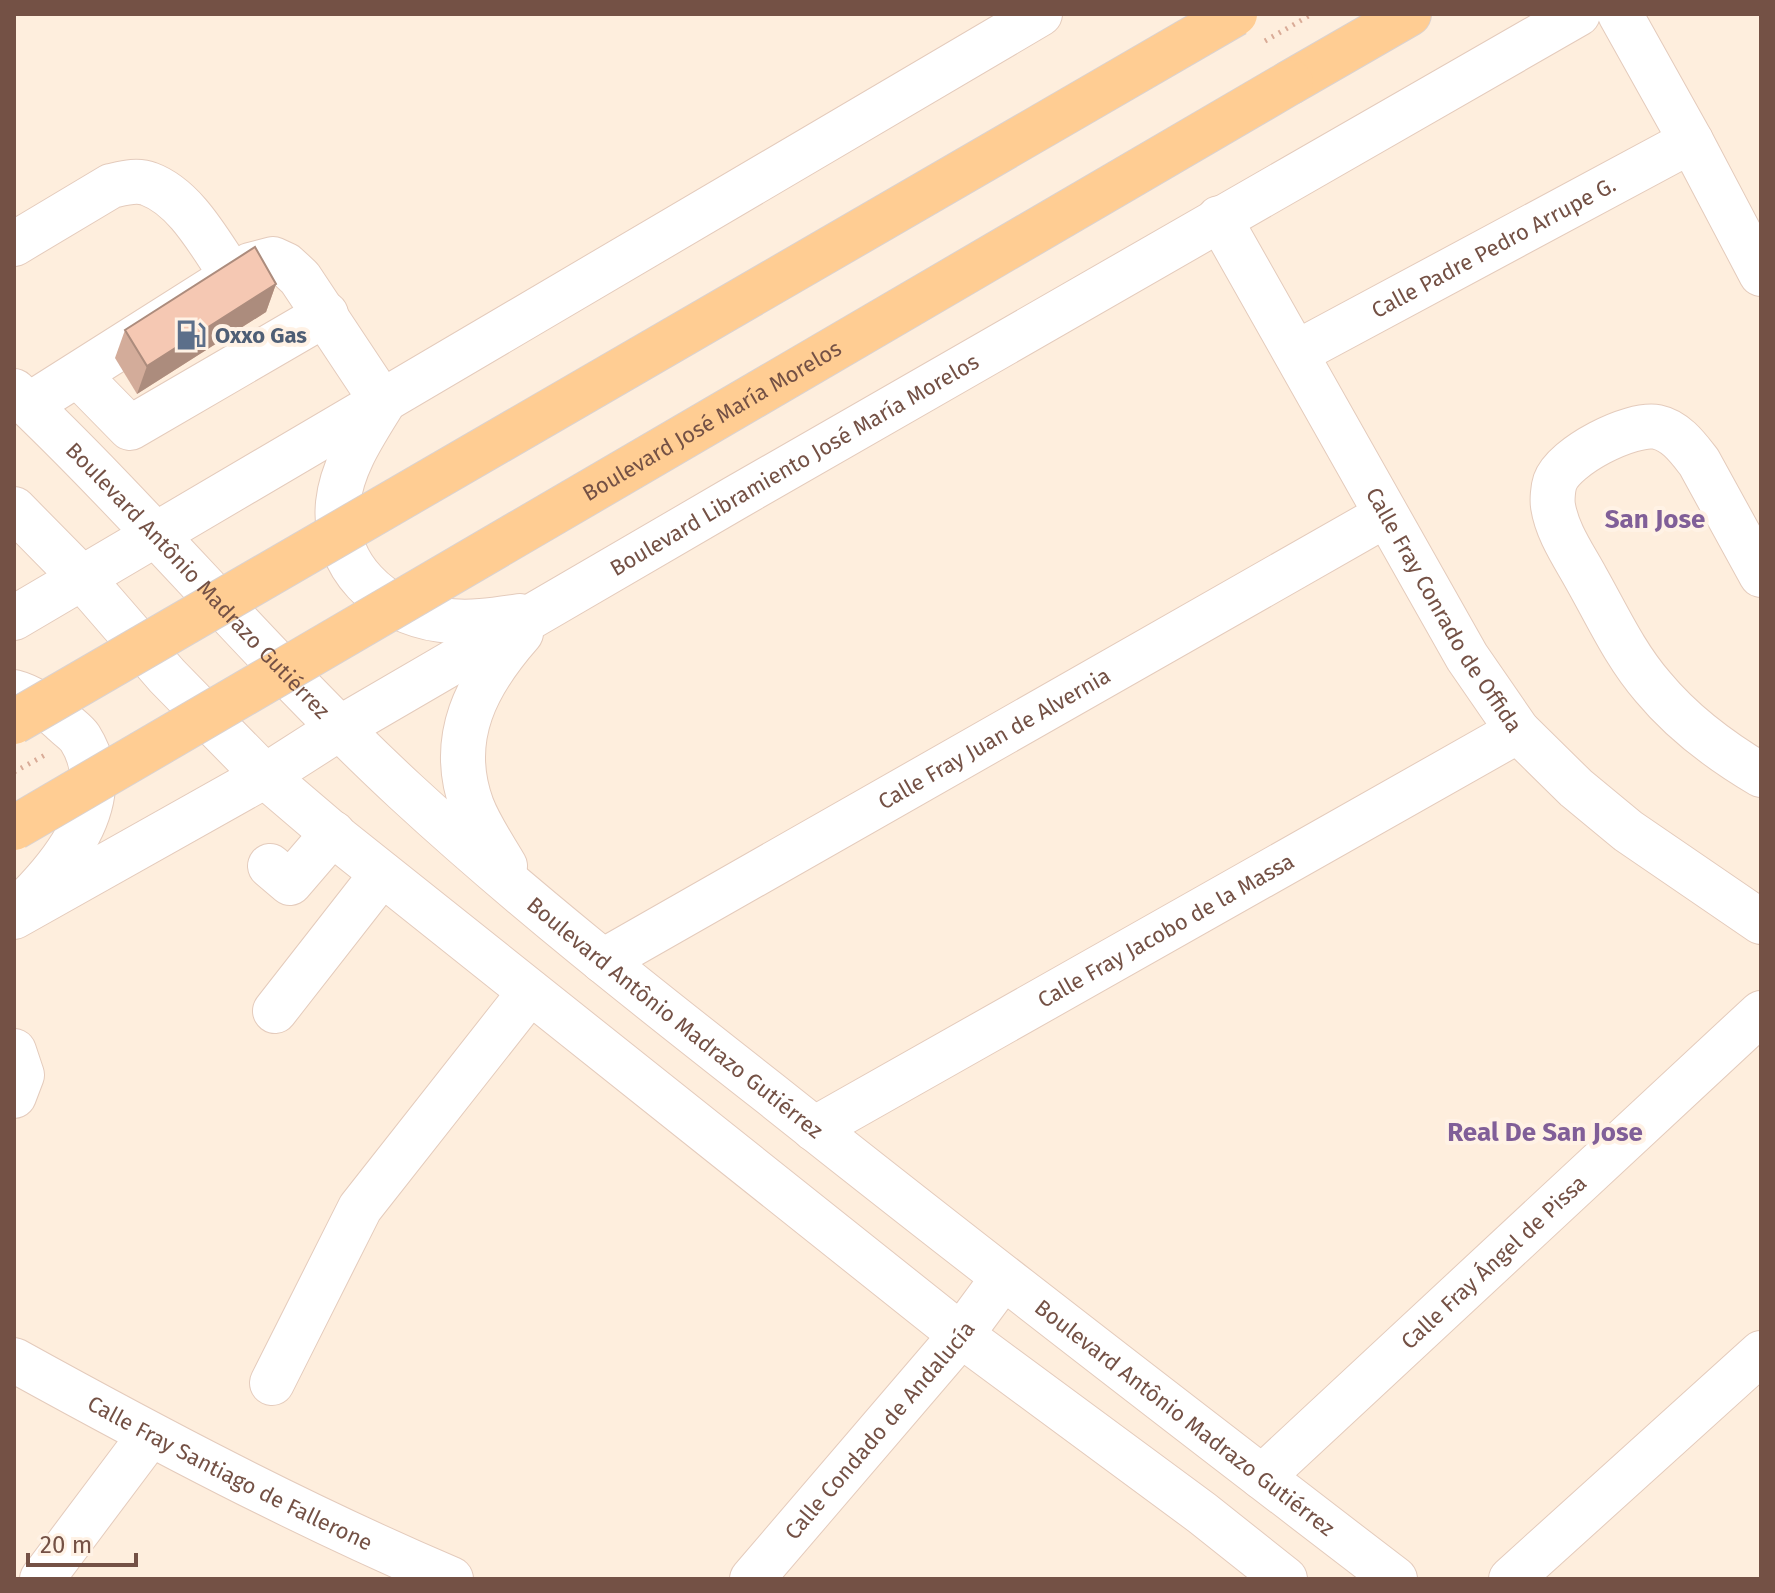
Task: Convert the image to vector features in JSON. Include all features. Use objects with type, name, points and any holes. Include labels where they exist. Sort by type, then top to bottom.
[{"type":"main road","points":[[14,722],[1235,14]]},
{"type":"main road","name":"Boulevard José María Morelos","points":[[14,828],[1409,14]]},
{"type":"street","points":[[14,618],[1040,14]]},
{"type":"street","name":"Boulevard Libramiento José María Morelos","points":[[14,915],[265,776],[340,728],[538,613],[1219,218],[1578,14]]},
{"type":"street","points":[[1620,14],[1761,274]]},
{"type":"street","name":"Calle Padre Pedro Arrupe G.","points":[[1296,353],[1691,141]]},
{"type":"street","points":[[14,244],[111,186],[129,181],[147,183],[167,194],[183,209],[233,277]]},
{"type":"street","name":"Calle Fray Conrado de Offida","points":[[1219,218],[1467,657],[1518,731],[1576,788],[1628,831],[1761,922]]},
{"type":"street","points":[[22,398],[78,375],[250,265],[273,259],[286,265],[300,278],[383,403]]},
{"type":"street","points":[[83,460],[130,428],[326,314]]},
{"type":"street","points":[[78,375],[130,428]]},
{"type":"street","name":"Boulevard Antônio Madrazo Gutiérrez","points":[[22,398],[156,533],[246,632],[340,728],[404,790],[521,894],[1003,1278],[1395,1579]]},
{"type":"street","points":[[383,403],[347,466],[338,503],[340,539],[352,570],[376,593],[403,608],[437,620],[492,621],[538,613]]},
{"type":"street","points":[[1761,575],[1699,462],[1672,433],[1658,427],[1640,427],[1585,450],[1569,462],[1555,481],[1553,506],[1562,533],[1632,660],[1654,689],[1692,725],[1735,760],[1761,775]]},
{"type":"street","points":[[14,509],[82,578],[167,676],[265,776],[382,874],[961,1335],[1202,1513],[1285,1579]]},
{"type":"street","name":"Calle Fray Juan de Alvernia","points":[[603,961],[1386,515]]},
{"type":"street","points":[[521,894],[472,807],[464,771],[463,734],[478,691],[504,652],[538,613]]},
{"type":"street","points":[[14,692],[55,715],[79,737],[93,770],[90,807],[75,842],[53,873],[14,915]]},
{"type":"street","name":"Calle Fray Jacobo de la Massa","points":[[814,1129],[1518,731]]},
{"type":"street","points":[[270,866],[290,883],[333,833]]},
{"type":"street","points":[[275,1011],[382,874]]},
{"type":"street","points":[[272,1383],[360,1208],[530,992]]},
{"type":"street","name":"Calle Fray Ángel de Pissa","points":[[1262,1477],[1761,1013]]},
{"type":"street","points":[[14,1051],[22,1075],[14,1096]]},
{"type":"street","name":"Calle Condado de Andalucía","points":[[752,1579],[961,1335],[1003,1278]]},
{"type":"street","points":[[1511,1579],[1761,1353]]},
{"type":"street","name":"Calle Fray Santiago de Fallerone","points":[[14,1360],[386,1567],[451,1579]]},
{"type":"street","points":[[42,1579],[150,1435]]},
{"type":"building","points":[[255,247],[276,284],[147,366],[125,330]]},
{"type":"place","name":"Oxxo Gas","points":[[191,335]]},
{"type":"district","name":"San Jose","points":[[1655,519]]},
{"type":"district","name":"Real De San Jose","points":[[1545,1132]]}]
